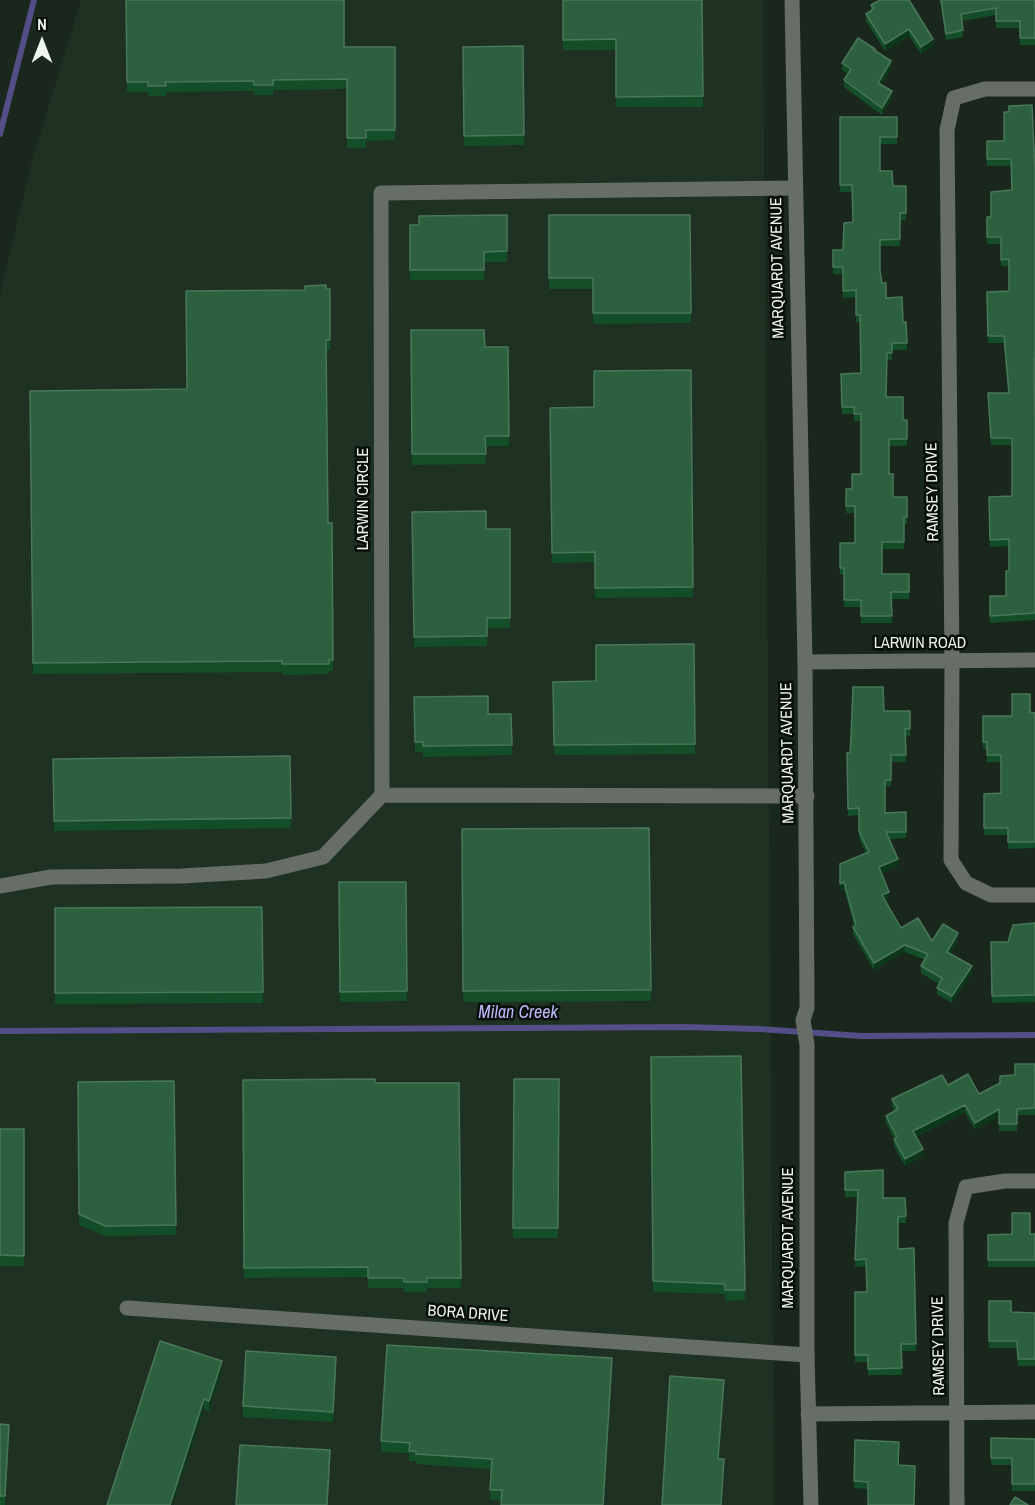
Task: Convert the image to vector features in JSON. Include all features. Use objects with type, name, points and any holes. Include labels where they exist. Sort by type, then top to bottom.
[{"type":"street","name":"MARQUARDT AVENUE","points":[[792,0],[807,796],[807,1008],[803,1020],[807,1045],[807,1355],[811,1505]]},
{"type":"street","name":"RAMSEY DRIVE","points":[[1035,89],[985,89],[954,98],[947,130],[952,662],[951,860],[966,883],[991,895],[1035,895]]},
{"type":"street","name":"LARWIN CIRCLE","points":[[382,795],[381,193],[795,188]]},
{"type":"street","name":"LARWIN ROAD","points":[[805,662],[1035,660]]},
{"type":"street","points":[[0,886],[51,877],[182,876],[266,871],[323,857],[382,795],[807,796]]},
{"type":"street","name":"RAMSEY DRIVE","points":[[957,1505],[956,1223],[966,1187],[1005,1181],[1035,1181]]},
{"type":"street","name":"BORA DRIVE","points":[[127,1308],[807,1355]]},
{"type":"street","points":[[808,1414],[1035,1412]]},
{"type":"shaded area","points":[[81,0],[763,0],[774,1505],[0,1505],[0,294],[32,161]]},
{"type":"building","points":[[126,0],[344,0],[344,47],[395,47],[395,130],[366,130],[366,138],[347,138],[347,79],[273,80],[273,85],[254,85],[254,81],[165,82],[166,86],[148,86],[148,82],[127,82]]},
{"type":"building","points":[[563,0],[702,0],[703,96],[616,97],[616,39],[563,40]]},
{"type":"building","points":[[880,0],[909,0],[933,39],[921,47],[909,29],[885,44],[866,14],[874,9],[871,5]]},
{"type":"building","points":[[941,0],[1035,0],[1035,38],[1020,38],[1020,21],[996,21],[996,8],[961,14],[963,30],[946,34]]},
{"type":"building","points":[[858,38],[891,61],[878,83],[892,91],[882,108],[844,80],[851,69],[842,63]]},
{"type":"building","points":[[523,46],[524,135],[464,136],[463,47]]},
{"type":"building","points":[[1032,105],[1035,171],[1035,613],[990,616],[990,596],[1006,596],[1009,539],[990,540],[989,497],[1012,496],[1012,438],[991,438],[988,393],[1009,393],[1004,336],[988,336],[987,292],[1009,291],[1009,259],[1001,260],[1001,237],[987,237],[987,217],[991,217],[991,192],[1012,190],[1011,159],[987,159],[987,141],[1004,141],[1004,112],[1009,112],[1009,106]]},
{"type":"building","points":[[840,117],[897,117],[897,137],[880,137],[880,171],[892,171],[893,186],[906,186],[906,213],[900,213],[900,239],[880,240],[882,283],[886,283],[886,298],[902,297],[907,343],[892,343],[892,353],[887,353],[886,397],[903,397],[903,420],[907,420],[907,439],[889,439],[889,474],[893,474],[893,497],[907,497],[907,517],[904,517],[904,542],[882,542],[882,574],[909,574],[909,592],[891,592],[892,616],[861,616],[861,600],[844,600],[844,568],[840,568],[840,543],[855,543],[855,506],[846,506],[846,489],[852,489],[852,474],[861,474],[861,414],[854,414],[854,407],[842,407],[841,374],[861,373],[860,315],[856,315],[856,290],[843,291],[843,267],[833,267],[833,250],[843,250],[844,223],[853,222],[852,185],[840,185]]},
{"type":"building","points":[[507,215],[507,251],[484,252],[484,270],[410,270],[410,225],[419,225],[419,216]]},
{"type":"building","points":[[549,215],[690,215],[691,313],[593,313],[593,278],[549,278]]},
{"type":"building","points":[[326,285],[326,289],[330,289],[330,340],[326,340],[328,523],[332,523],[333,660],[329,660],[329,664],[282,664],[282,661],[33,663],[30,391],[187,389],[186,291],[305,290],[305,286]]},
{"type":"building","points":[[411,330],[484,330],[485,347],[508,347],[509,436],[485,436],[486,454],[412,454]]},
{"type":"building","points":[[691,370],[693,587],[595,588],[595,552],[552,553],[550,408],[594,407],[594,371]]},
{"type":"building","points":[[486,511],[486,529],[510,529],[510,618],[487,618],[487,636],[414,637],[412,512]]},
{"type":"building","points":[[694,644],[695,744],[554,745],[553,682],[596,681],[596,645]]},
{"type":"building","points":[[853,687],[883,687],[884,711],[910,711],[910,729],[905,729],[906,755],[891,755],[891,780],[885,780],[885,813],[906,812],[906,832],[886,832],[898,859],[879,867],[889,892],[882,895],[901,928],[918,918],[932,941],[943,924],[958,933],[947,952],[972,966],[952,996],[937,988],[942,978],[921,966],[928,954],[905,945],[874,963],[853,927],[856,925],[844,882],[840,884],[840,864],[869,852],[859,831],[859,808],[848,809],[847,753],[850,753]]},
{"type":"building","points":[[1012,694],[1030,694],[1030,712],[1035,713],[1035,842],[1008,842],[1008,828],[984,828],[984,794],[1001,793],[1001,755],[987,755],[987,742],[983,742],[983,716],[1012,716]]},
{"type":"building","points":[[488,696],[488,714],[511,714],[512,745],[423,746],[423,742],[415,742],[414,697]]},
{"type":"building","points":[[290,756],[291,818],[54,821],[53,759]]},
{"type":"building","points":[[649,828],[651,990],[463,991],[462,829]]},
{"type":"building","points":[[339,882],[406,882],[407,991],[340,992]]},
{"type":"building","points":[[262,907],[263,992],[55,993],[55,908]]},
{"type":"building","points":[[1035,923],[1035,995],[992,996],[991,942],[1008,942],[1013,925]]},
{"type":"building","points":[[741,1056],[745,1290],[725,1290],[725,1284],[653,1281],[651,1057]]},
{"type":"building","points":[[1015,1064],[1035,1064],[1035,1108],[1017,1109],[1017,1124],[999,1124],[999,1109],[975,1123],[965,1105],[913,1131],[923,1149],[905,1159],[894,1139],[897,1137],[886,1116],[898,1109],[892,1099],[942,1075],[948,1085],[968,1074],[979,1094],[1000,1083],[1000,1076],[1015,1075]]},
{"type":"building","points":[[375,1079],[375,1083],[459,1083],[461,1278],[427,1278],[427,1282],[404,1282],[404,1278],[368,1278],[368,1267],[244,1268],[243,1080]]},
{"type":"building","points":[[514,1079],[559,1079],[558,1228],[513,1228]]},
{"type":"building","points":[[174,1081],[176,1225],[105,1226],[79,1214],[78,1082]]},
{"type":"building","points":[[0,1129],[24,1129],[24,1256],[0,1255]]},
{"type":"building","points":[[883,1170],[883,1198],[905,1198],[906,1216],[898,1217],[898,1249],[914,1248],[916,1344],[901,1344],[902,1368],[868,1369],[868,1355],[855,1355],[855,1292],[867,1292],[866,1259],[855,1260],[858,1190],[845,1190],[845,1172]]},
{"type":"building","points":[[1012,1213],[1030,1213],[1030,1234],[1035,1234],[1035,1260],[988,1260],[988,1235],[1012,1234]]},
{"type":"building","points":[[989,1301],[1011,1301],[1011,1312],[1035,1313],[1035,1359],[1018,1359],[1017,1341],[989,1341]]},
{"type":"building","points":[[160,1341],[222,1361],[209,1401],[204,1399],[170,1505],[107,1505]]},
{"type":"building","points":[[387,1345],[612,1358],[603,1505],[501,1505],[502,1490],[490,1490],[492,1459],[416,1454],[416,1451],[409,1451],[410,1443],[381,1441]]},
{"type":"building","points":[[246,1351],[336,1357],[333,1412],[243,1406]]},
{"type":"building","points":[[670,1376],[724,1380],[718,1459],[724,1459],[721,1505],[662,1505]]},
{"type":"building","points":[[0,1424],[9,1425],[5,1496],[0,1496]]},
{"type":"building","points":[[991,1438],[1035,1439],[1035,1484],[1012,1484],[1012,1458],[991,1458]]},
{"type":"building","points":[[855,1440],[899,1442],[898,1465],[915,1466],[914,1505],[868,1505],[868,1482],[854,1481]]},
{"type":"building","points":[[240,1445],[330,1450],[327,1505],[236,1505]]},
{"type":"building","points":[[1015,1497],[1028,1505],[1010,1505]]},
{"type":"waterway","points":[[0,134],[34,0]]},
{"type":"waterway","name":"Milan Creek","points":[[0,1031],[684,1027],[862,1036],[1035,1035]]}]
